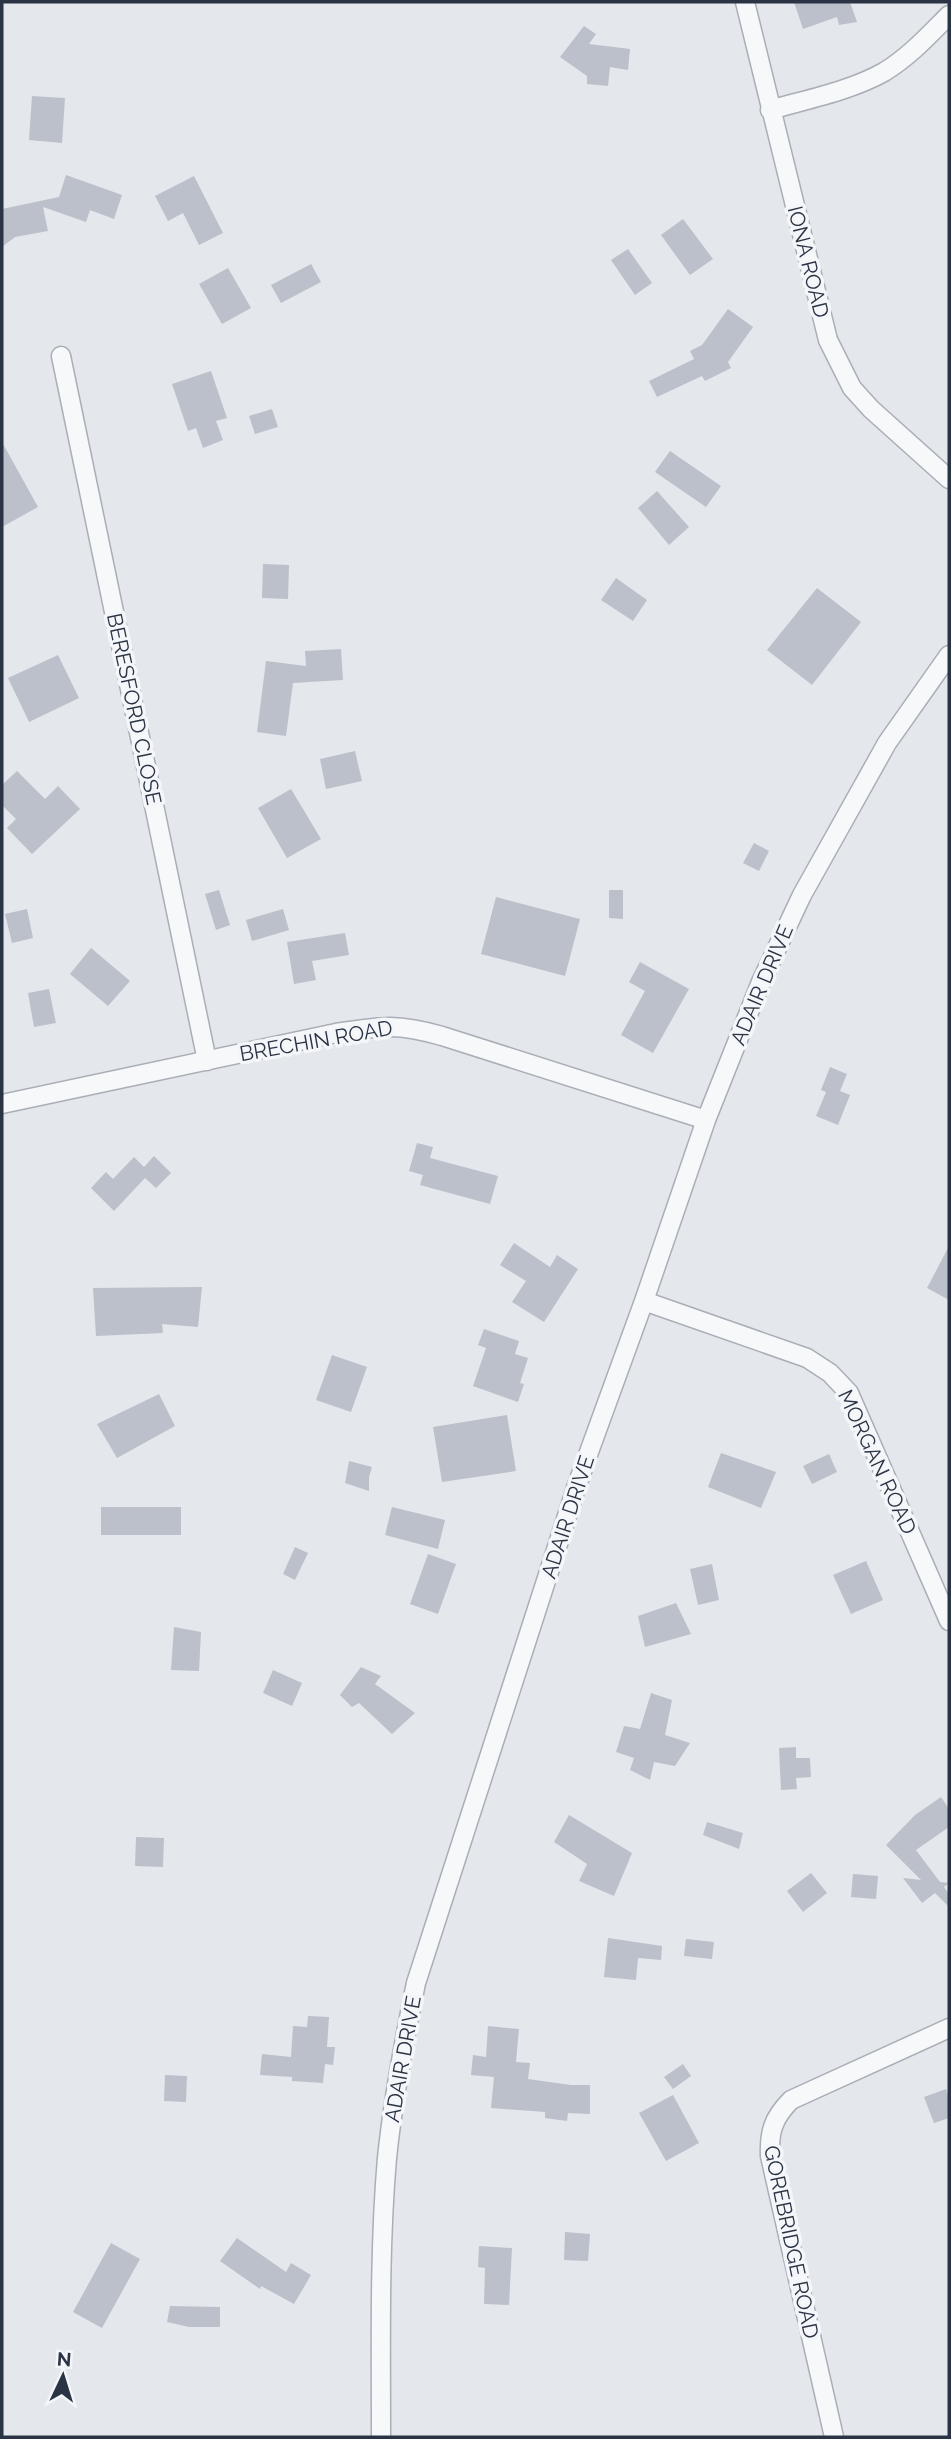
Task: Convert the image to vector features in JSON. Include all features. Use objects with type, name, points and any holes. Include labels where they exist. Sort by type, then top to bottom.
[{"type":"street","name":"IONA ROAD","points":[[745,2],[828,340],[852,388],[871,409],[949,479]]},
{"type":"street","points":[[770,110],[843,89],[882,73],[924,41],[949,15]]},
{"type":"street","name":"BERESFORD CLOSE","points":[[61,356],[207,1061]]},
{"type":"street","name":"ADAIR DRIVE","points":[[381,2437],[387,2159],[399,2067],[416,1983],[577,1485],[706,1120],[761,982],[802,895],[887,743],[949,655]]},
{"type":"street","name":"BRECHIN ROAD","points":[[2,1104],[336,1033],[400,1025],[706,1120]]},
{"type":"street","name":"MORGAN ROAD","points":[[644,1301],[807,1358],[830,1373],[849,1393],[949,1621]]},
{"type":"street","name":"GOREBRIDGE ROAD","points":[[834,2437],[770,2156],[769,2135],[773,2122],[791,2100],[949,2028]]},
{"type":"building","points":[[794,2],[850,2],[857,22],[839,25],[837,17],[803,29]]},
{"type":"building","points":[[584,26],[596,34],[589,44],[630,49],[628,70],[610,67],[608,86],[587,84],[587,76],[560,57]]},
{"type":"building","points":[[32,96],[65,98],[62,143],[29,140]]},
{"type":"building","points":[[66,175],[122,195],[114,219],[90,210],[86,222],[43,207],[48,231],[15,237],[2,247],[2,209],[59,197]]},
{"type":"building","points":[[194,176],[223,233],[199,245],[183,213],[168,221],[155,196]]},
{"type":"building","points":[[683,219],[713,259],[690,275],[661,235]]},
{"type":"building","points":[[628,249],[652,283],[635,295],[611,260]]},
{"type":"building","points":[[311,264],[321,282],[281,303],[271,285]]},
{"type":"building","points":[[228,268],[251,308],[222,324],[199,284]]},
{"type":"building","points":[[728,309],[753,327],[728,362],[731,368],[705,381],[702,376],[657,397],[649,381],[694,359],[690,351],[702,345]]},
{"type":"building","points":[[211,371],[227,418],[216,421],[223,440],[203,448],[196,428],[188,431],[172,384]]},
{"type":"building","points":[[272,409],[278,427],[255,434],[249,416]]},
{"type":"building","points":[[2,442],[38,507],[2,527]]},
{"type":"building","points":[[670,451],[721,486],[706,507],[655,472]]},
{"type":"building","points":[[657,491],[689,527],[669,545],[638,508]]},
{"type":"building","points":[[263,564],[289,565],[288,599],[262,598]]},
{"type":"building","points":[[616,578],[647,600],[633,621],[601,600]]},
{"type":"building","points":[[817,588],[861,622],[812,685],[767,650]]},
{"type":"building","points":[[341,649],[343,680],[293,683],[286,736],[257,732],[266,661],[306,666],[305,651]]},
{"type":"building","points":[[58,655],[79,698],[29,722],[8,678]]},
{"type":"building","points":[[355,751],[362,781],[326,789],[320,759]]},
{"type":"building","points":[[17,771],[45,799],[58,786],[80,809],[32,854],[7,828],[16,819],[2,805],[2,785]]},
{"type":"building","points":[[291,789],[321,839],[287,858],[258,808]]},
{"type":"building","points":[[754,843],[769,851],[759,871],[743,863]]},
{"type":"building","points":[[219,890],[230,925],[216,930],[205,894]]},
{"type":"building","points":[[609,890],[623,890],[623,919],[609,918]]},
{"type":"building","points":[[496,897],[580,919],[565,976],[481,954]]},
{"type":"building","points":[[27,909],[33,938],[12,943],[5,914]]},
{"type":"building","points":[[283,909],[289,930],[252,941],[246,920]]},
{"type":"building","points":[[345,933],[349,955],[312,961],[316,980],[294,984],[287,942]]},
{"type":"building","points":[[91,948],[130,981],[108,1006],[70,974]]},
{"type":"building","points":[[640,962],[689,989],[653,1053],[621,1035],[645,991],[629,982]]},
{"type":"building","points":[[49,989],[56,1023],[34,1027],[28,993]]},
{"type":"building","points":[[830,1067],[847,1074],[840,1091],[850,1095],[838,1125],[816,1116],[826,1092],[821,1090]]},
{"type":"building","points":[[417,1143],[433,1147],[430,1158],[498,1176],[490,1204],[420,1185],[423,1175],[409,1171]]},
{"type":"building","points":[[154,1156],[171,1173],[156,1188],[145,1178],[114,1211],[91,1188],[106,1172],[113,1179],[134,1157],[144,1167]]},
{"type":"building","points":[[514,1243],[550,1267],[557,1255],[578,1269],[544,1322],[512,1302],[526,1281],[500,1265]]},
{"type":"building","points":[[949,1246],[949,1300],[927,1288]]},
{"type":"building","points":[[202,1287],[198,1327],[162,1324],[163,1333],[96,1336],[93,1288]]},
{"type":"building","points":[[484,1329],[519,1341],[515,1354],[528,1358],[520,1383],[524,1384],[518,1402],[473,1386],[486,1348],[478,1345]]},
{"type":"building","points":[[332,1355],[367,1367],[351,1412],[316,1400]]},
{"type":"building","points":[[159,1394],[175,1426],[117,1458],[97,1424]]},
{"type":"building","points":[[507,1415],[516,1471],[442,1482],[433,1427]]},
{"type":"building","points":[[721,1453],[776,1472],[761,1508],[708,1487]]},
{"type":"building","points":[[829,1454],[837,1472],[812,1484],[803,1466]]},
{"type":"building","points":[[349,1461],[372,1467],[369,1491],[345,1483]]},
{"type":"building","points":[[101,1507],[181,1507],[181,1535],[101,1535]]},
{"type":"building","points":[[392,1507],[445,1520],[438,1549],[385,1535]]},
{"type":"building","points":[[295,1547],[308,1553],[295,1580],[283,1574]]},
{"type":"building","points":[[428,1554],[456,1564],[438,1614],[410,1604]]},
{"type":"building","points":[[866,1561],[883,1600],[851,1614],[833,1575]]},
{"type":"building","points":[[712,1564],[719,1600],[698,1605],[690,1569]]},
{"type":"building","points":[[676,1603],[691,1634],[645,1647],[638,1616]]},
{"type":"building","points":[[174,1627],[201,1632],[199,1671],[171,1670]]},
{"type":"building","points":[[361,1667],[381,1676],[375,1684],[415,1713],[392,1734],[359,1703],[352,1707],[340,1695]]},
{"type":"building","points":[[273,1670],[302,1683],[292,1706],[263,1693]]},
{"type":"building","points":[[651,1693],[672,1700],[665,1735],[690,1743],[675,1766],[654,1762],[650,1780],[630,1770],[634,1758],[616,1752],[624,1726],[640,1729]]},
{"type":"building","points":[[796,1747],[796,1758],[810,1758],[811,1777],[796,1778],[797,1789],[781,1790],[779,1748]]},
{"type":"building","points":[[941,1797],[949,1809],[949,1827],[916,1850],[940,1882],[949,1883],[944,1887],[949,1894],[948,1906],[935,1893],[922,1903],[903,1878],[921,1880],[886,1845],[915,1815]]},
{"type":"building","points":[[569,1815],[632,1853],[614,1896],[579,1881],[587,1864],[554,1842]]},
{"type":"building","points":[[707,1822],[743,1833],[739,1849],[703,1835]]},
{"type":"building","points":[[136,1837],[164,1838],[163,1867],[135,1866]]},
{"type":"building","points":[[811,1873],[827,1893],[803,1912],[787,1891]]},
{"type":"building","points":[[853,1874],[878,1876],[876,1899],[851,1897]]},
{"type":"building","points":[[608,1938],[662,1946],[661,1960],[638,1958],[636,1980],[604,1977]]},
{"type":"building","points":[[686,1939],[714,1942],[712,1959],[684,1956]]},
{"type":"building","points":[[308,2016],[329,2017],[327,2047],[335,2047],[333,2065],[325,2064],[323,2083],[260,2075],[262,2054],[291,2057],[293,2026],[307,2027]]},
{"type":"building","points":[[488,2026],[519,2029],[516,2062],[530,2063],[528,2079],[590,2085],[590,2114],[568,2113],[567,2121],[545,2118],[545,2112],[491,2108],[494,2077],[471,2075],[473,2055],[486,2057]]},
{"type":"building","points":[[683,2064],[691,2076],[673,2089],[664,2077]]},
{"type":"building","points":[[165,2075],[187,2076],[186,2102],[164,2101]]},
{"type":"building","points":[[946,2089],[949,2097],[949,2118],[934,2123],[924,2097]]},
{"type":"building","points":[[673,2095],[699,2143],[666,2161],[639,2113]]},
{"type":"building","points":[[565,2232],[590,2234],[588,2261],[564,2260]]},
{"type":"building","points":[[237,2238],[286,2272],[291,2263],[311,2275],[294,2304],[261,2286],[260,2289],[220,2261]]},
{"type":"building","points":[[111,2243],[140,2259],[102,2328],[73,2312]]},
{"type":"building","points":[[479,2246],[512,2248],[509,2305],[484,2304],[485,2268],[478,2267]]},
{"type":"building","points":[[170,2306],[220,2307],[220,2327],[189,2327],[167,2322]]}]
